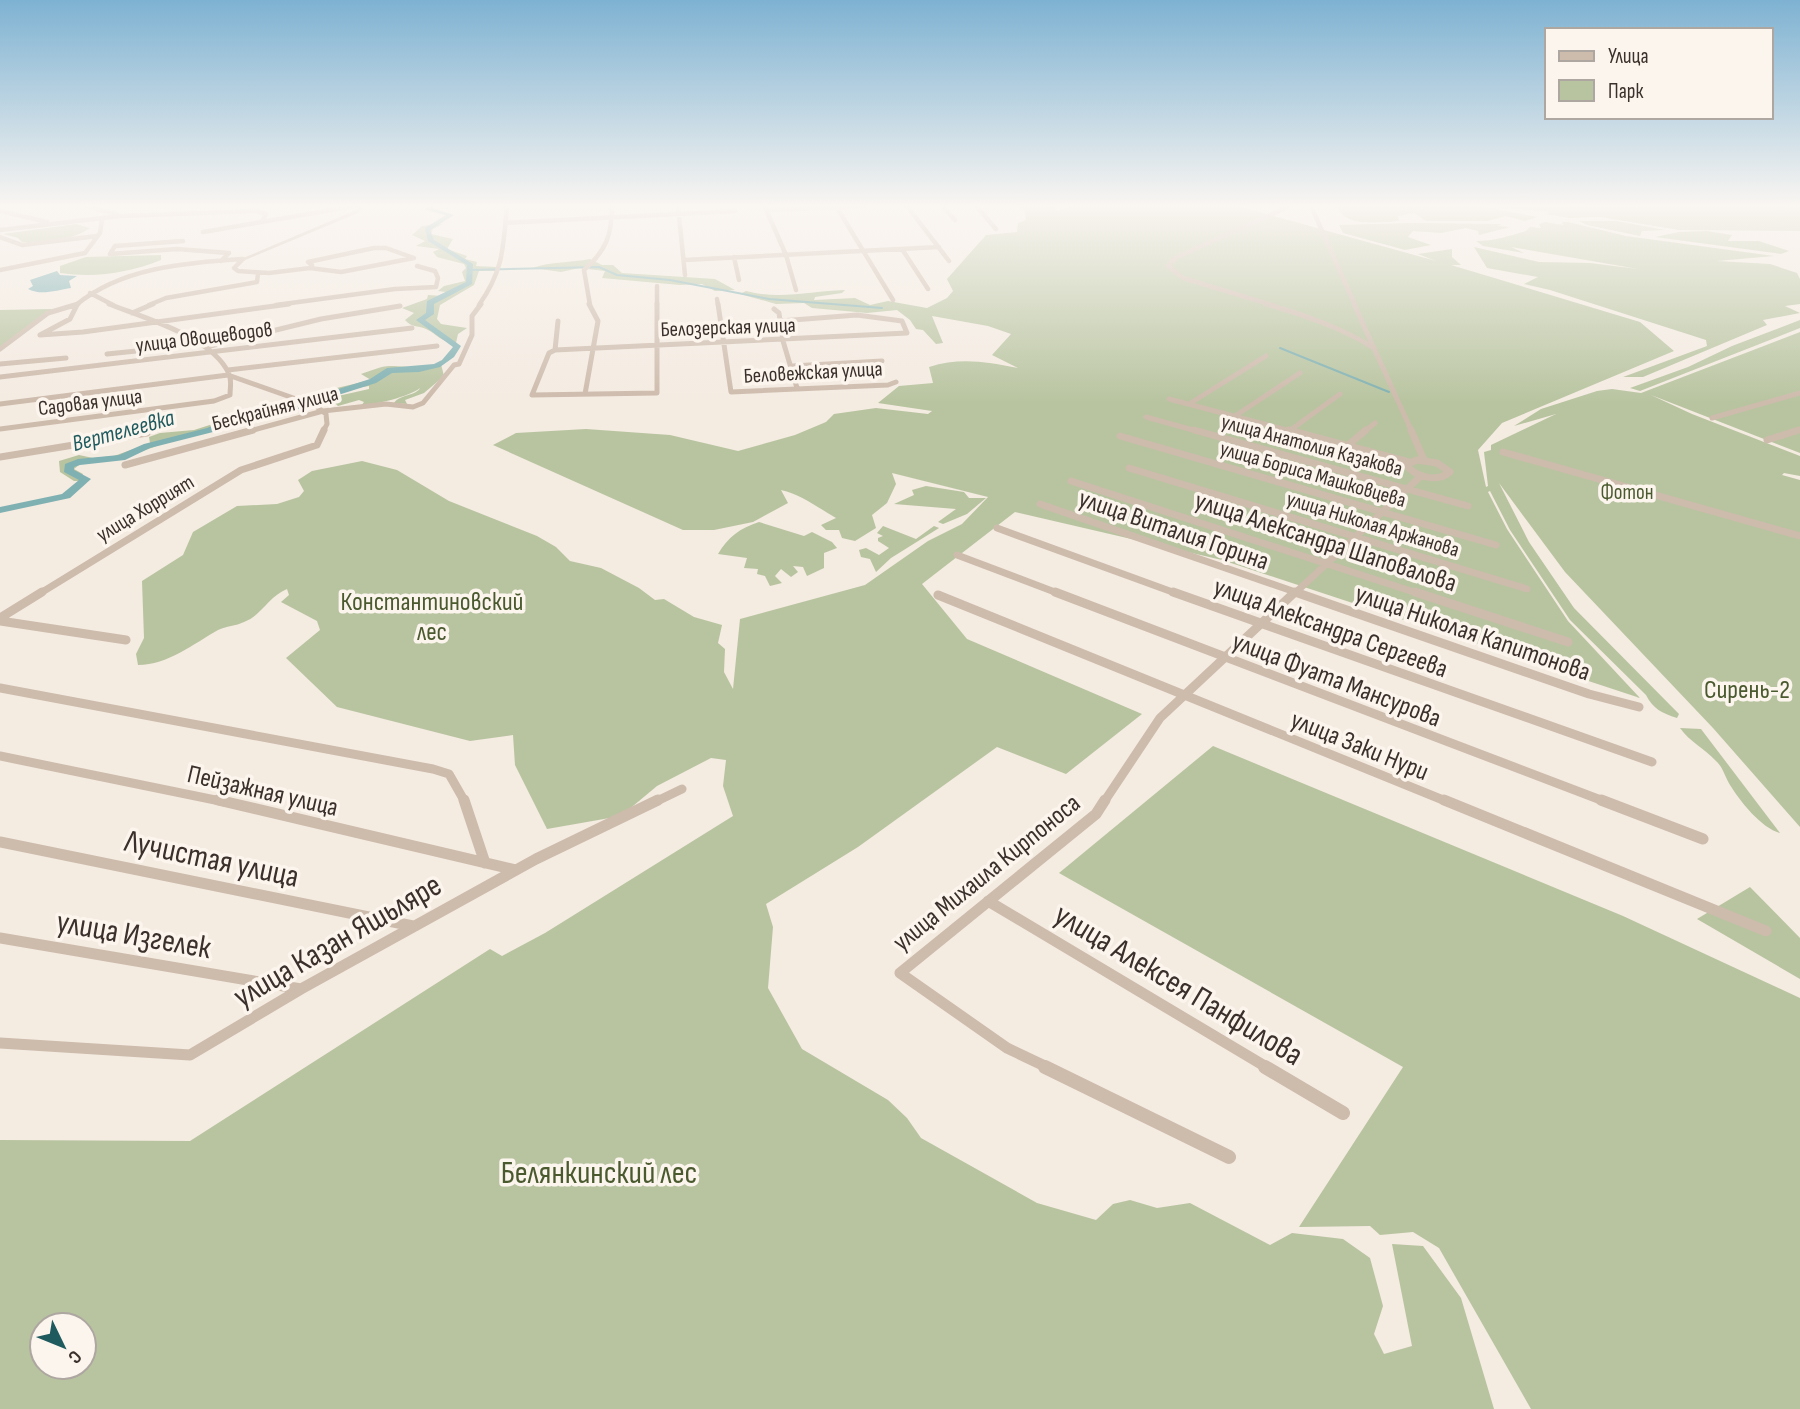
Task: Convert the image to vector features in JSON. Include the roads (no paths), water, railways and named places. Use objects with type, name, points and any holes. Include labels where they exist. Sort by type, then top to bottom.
[{"type":"street","points":[[146,272],[90,293],[77,305],[70,319],[40,337],[395,289],[436,287],[438,278],[435,272]]},
{"type":"street","points":[[245,272],[270,272]]},
{"type":"street","name":"Бескрайняя улица","points":[[125,465],[323,411],[386,404],[413,407],[423,403],[454,365],[459,364],[475,330],[472,317],[492,287],[498,272]]},
{"type":"street","points":[[584,272],[588,302],[598,321],[585,394]]},
{"type":"street","points":[[737,272],[739,280]]},
{"type":"street","points":[[791,272],[796,290]]},
{"type":"street","points":[[876,272],[893,300]]},
{"type":"street","points":[[917,272],[928,289]]},
{"type":"street","points":[[1176,272],[1184,278],[1337,327],[1374,348]]},
{"type":"street","points":[[1340,272],[1424,460]]},
{"type":"street","points":[[132,313],[166,298],[257,282],[257,273]]},
{"type":"street","points":[[558,321],[555,351],[549,353],[532,395],[657,393],[657,286]]},
{"type":"street","points":[[90,293],[107,303],[156,321],[206,347],[216,353],[228,372],[323,411]]},
{"type":"street","points":[[717,299],[721,343]]},
{"type":"street","points":[[0,349],[48,313],[77,305]]},
{"type":"street","name":"улица Овощеводов","points":[[206,347],[321,319],[400,306]]},
{"type":"street","points":[[774,309],[779,313],[783,341],[797,388]]},
{"type":"street","name":"Белозерская улица","points":[[555,351],[907,333],[902,321],[891,318],[848,317],[780,321]]},
{"type":"street","name":"улица Овощеводов","points":[[0,377],[412,328]]},
{"type":"street","points":[[107,354],[166,348],[190,340]]},
{"type":"street","name":"Беловежская улица","points":[[721,343],[731,392],[888,385],[896,382]]},
{"type":"street","points":[[0,404],[437,346]]},
{"type":"street","points":[[1189,404],[1266,356]]},
{"type":"street","points":[[0,364],[66,358]]},
{"type":"street","points":[[792,366],[882,361]]},
{"type":"street","name":"Садовая улица","points":[[0,429],[226,398],[233,387],[228,372]]},
{"type":"street","points":[[1235,416],[1300,373]]},
{"type":"street","points":[[1712,418],[1800,393]]},
{"type":"street","points":[[1289,431],[1340,394]]},
{"type":"street","points":[[1169,399],[1409,462],[1424,460],[1442,465],[1450,472],[1441,477],[1421,476],[1406,468],[1409,462]]},
{"type":"street","name":"улица Хоррият","points":[[0,620],[241,470],[317,445],[327,424],[323,411]]},
{"type":"street","name":"улица Анатолия Казакова","points":[[1146,417],[1468,506]]},
{"type":"street","points":[[1347,446],[1375,423]]},
{"type":"street","points":[[1767,440],[1800,430]]},
{"type":"street","points":[[0,457],[146,433]]},
{"type":"street","name":"улица Бориса Машковцева","points":[[1120,436],[1496,545]]},
{"type":"street","points":[[1503,452],[1800,536]]},
{"type":"street","name":"улица Николая Аржанова","points":[[1129,468],[1527,589]]},
{"type":"street","name":"улица Михаила Кирпоноса","points":[[1229,1157],[1007,1048],[900,973],[1096,814],[1160,719],[1421,476]]},
{"type":"street","name":"улица Александра Шаповалова","points":[[1071,481],[1568,642]]},
{"type":"street","name":"улица Виталия Горина","points":[[1040,504],[1294,593]]},
{"type":"street","name":"улица Александра Сергеева","points":[[997,528],[1652,762]]},
{"type":"street","name":"улица Фуата Мансурова","points":[[957,555],[1223,659],[1703,839]]},
{"type":"street","name":"улица Николая Капитонова","points":[[1294,593],[1589,694],[1639,707]]},
{"type":"street","name":"улица Заки Нури","points":[[938,595],[1766,931]]},
{"type":"street","points":[[0,620],[126,640]]},
{"type":"street","points":[[0,688],[205,725],[449,775],[466,803],[485,863]]},
{"type":"street","name":"Пейзажная улица","points":[[0,756],[221,801],[516,870]]},
{"type":"street","name":"улица Казан Яшьляре","points":[[0,1043],[190,1055],[301,989],[516,870],[588,832],[682,789]]},
{"type":"street","name":"Лучистая улица","points":[[0,842],[414,926]]},
{"type":"street","name":"улица Алексея Панфилова","points":[[988,901],[1343,1112]]},
{"type":"street","name":"улица Изгелек","points":[[0,938],[301,989]]},
{"type":"water","points":[[55,272],[60,275],[77,276],[69,281],[71,288],[44,292],[28,289],[33,286],[30,280]]},
{"type":"waterway","name":"Вертелеевка","points":[[313,400],[373,381],[390,370],[428,368],[445,361],[457,346],[420,320],[430,314],[430,303],[470,283],[470,272]]},
{"type":"waterway","points":[[610,272],[769,299],[882,308]]},
{"type":"waterway","points":[[1280,348],[1389,392]]},
{"type":"waterway","name":"Вертелеевка","points":[[0,510],[66,496],[86,479],[69,472],[69,466],[78,462],[121,458],[147,446],[210,430],[236,419],[285,411],[301,405]]},
{"type":"park label","name":"Фотон","points":[[1627,492]]},
{"type":"park label","name":"Константиновский лес","points":[[432,616]]},
{"type":"park label","name":"Сирень-2","points":[[1747,689]]},
{"type":"park label","name":"Белянкинский лес","points":[[599,1172]]}]
